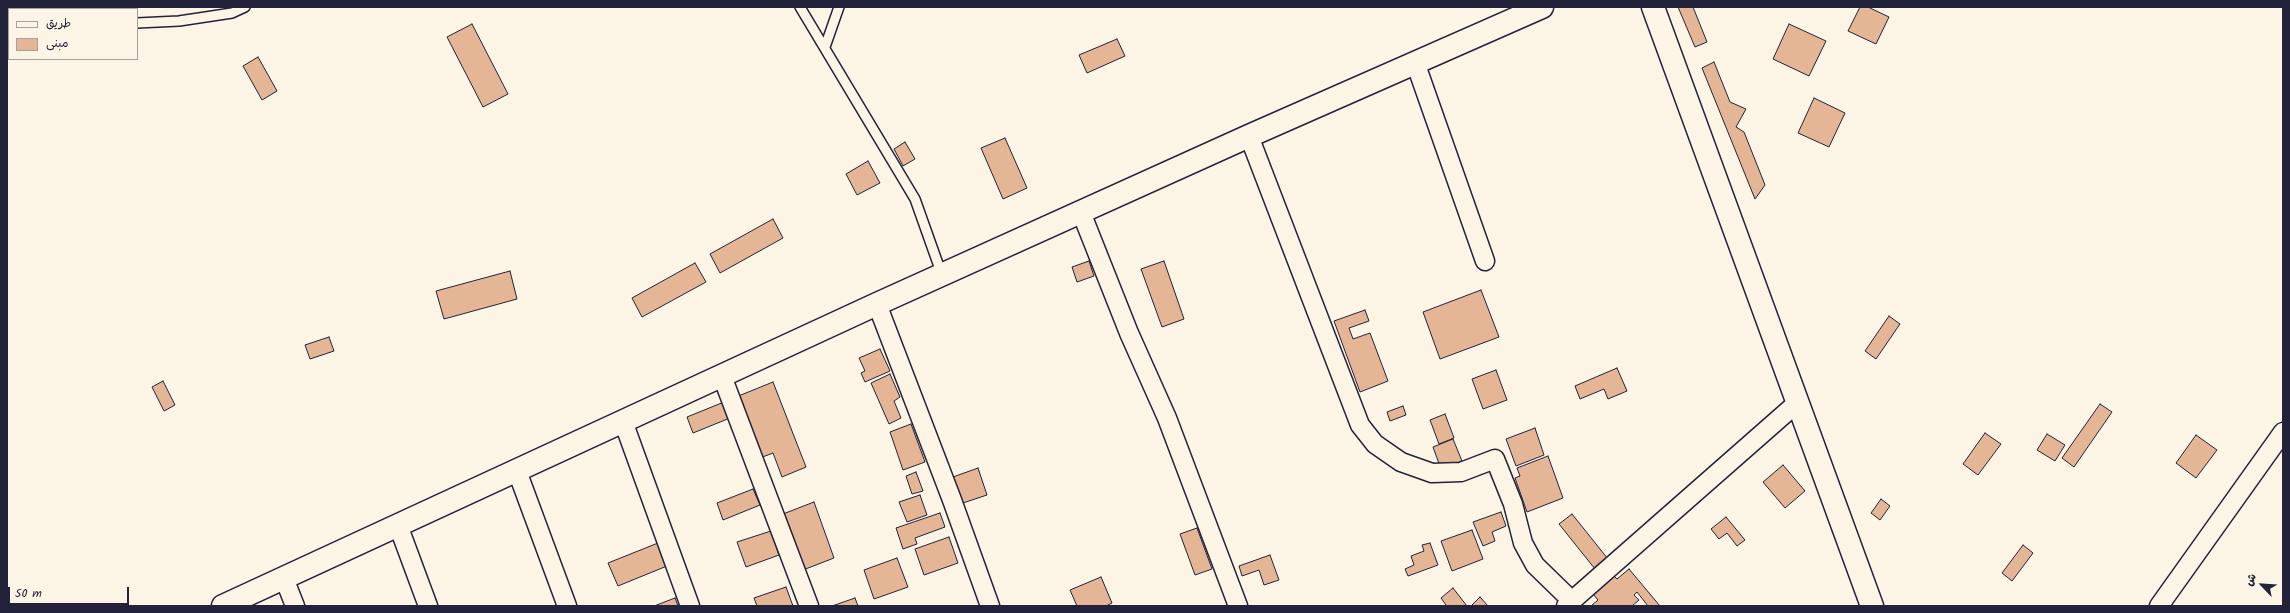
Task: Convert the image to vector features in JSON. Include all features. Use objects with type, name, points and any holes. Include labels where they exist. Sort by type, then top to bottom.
[{"type":"street","points":[[223,606],[877,304],[1249,136],[1542,7]]},
{"type":"street","points":[[1652,12],[1872,606]]},
{"type":"street","points":[[1415,62],[1485,262]]},
{"type":"street","points":[[1249,136],[1360,425],[1375,444],[1401,462],[1432,473],[1461,472],[1495,459],[1514,504],[1524,543],[1535,565],[1569,604],[1796,403]]},
{"type":"street","points":[[1081,212],[1129,333],[1167,418],[1238,606]]},
{"type":"street","points":[[877,304],[952,500],[990,606]]},
{"type":"street","points":[[722,376],[809,606]]},
{"type":"street","points":[[623,421],[690,606]]},
{"type":"street","points":[[2159,606],[2283,432]]},
{"type":"street","points":[[517,471],[567,606]]},
{"type":"street","points":[[398,526],[428,606]]},
{"type":"street","points":[[284,578],[295,606]]},
{"type":"lane","points":[[138,23],[179,21],[232,13],[245,7]]},
{"type":"lane","points":[[800,7],[915,199],[942,275]]},
{"type":"lane","points":[[825,47],[839,7]]},
{"type":"building","points":[[1678,7],[1693,7],[1707,42],[1695,47]]},
{"type":"building","points":[[1860,7],[1868,7],[1889,17],[1876,44],[1848,31]]},
{"type":"building","points":[[472,24],[508,94],[483,107],[447,37]]},
{"type":"building","points":[[1789,24],[1826,41],[1809,76],[1773,59]]},
{"type":"building","points":[[1117,39],[1125,56],[1087,73],[1079,55]]},
{"type":"building","points":[[258,57],[277,91],[262,100],[243,66]]},
{"type":"building","points":[[1714,62],[1730,102],[1746,109],[1736,127],[1744,132],[1765,185],[1755,199],[1702,68]]},
{"type":"building","points":[[1814,98],[1845,113],[1829,147],[1798,133]]},
{"type":"building","points":[[1005,138],[1027,188],[1003,199],[981,148]]},
{"type":"building","points":[[905,142],[915,159],[903,166],[894,149]]},
{"type":"building","points":[[868,161],[880,183],[857,195],[846,174]]},
{"type":"building","points":[[773,219],[783,238],[720,273],[710,254]]},
{"type":"building","points":[[1089,261],[1094,276],[1077,282],[1072,267]]},
{"type":"building","points":[[1164,261],[1184,319],[1162,327],[1141,269]]},
{"type":"building","points":[[695,263],[706,282],[642,317],[632,298]]},
{"type":"building","points":[[510,271],[517,299],[444,319],[436,291]]},
{"type":"building","points":[[1481,290],[1499,337],[1440,359],[1423,312]]},
{"type":"building","points":[[1365,310],[1369,321],[1349,328],[1353,339],[1370,333],[1388,381],[1360,392],[1334,321]]},
{"type":"building","points":[[1889,316],[1900,324],[1876,359],[1865,351]]},
{"type":"building","points":[[329,337],[334,351],[310,359],[305,345]]},
{"type":"building","points":[[880,349],[890,371],[865,382],[861,373],[865,371],[859,358]]},
{"type":"building","points":[[1617,368],[1627,391],[1608,399],[1604,389],[1580,399],[1575,386]]},
{"type":"building","points":[[1496,370],[1507,400],[1483,409],[1472,379]]},
{"type":"building","points":[[890,374],[900,397],[894,401],[901,418],[889,424],[871,383]]},
{"type":"building","points":[[163,381],[175,405],[164,411],[152,387]]},
{"type":"building","points":[[773,382],[806,467],[782,477],[773,453],[760,458],[736,397]]},
{"type":"building","points":[[724,402],[730,418],[693,433],[687,417]]},
{"type":"building","points":[[2100,404],[2112,412],[2074,467],[2062,458]]},
{"type":"building","points":[[1403,406],[1406,415],[1390,421],[1387,412]]},
{"type":"building","points":[[1445,414],[1454,438],[1439,444],[1430,420]]},
{"type":"building","points":[[911,424],[925,462],[903,470],[890,432]]},
{"type":"building","points":[[1535,428],[1544,455],[1516,466],[1506,439]]},
{"type":"building","points":[[1985,433],[2001,444],[1978,475],[1963,464]]},
{"type":"building","points":[[2047,434],[2065,445],[2055,461],[2037,450]]},
{"type":"building","points":[[2196,435],[2217,450],[2196,478],[2176,463]]},
{"type":"building","points":[[1453,439],[1462,461],[1441,469],[1433,447]]},
{"type":"building","points":[[1548,456],[1563,498],[1527,512],[1515,478],[1520,476],[1517,468]]},
{"type":"building","points":[[1783,465],[1805,491],[1785,508],[1763,482]]},
{"type":"building","points":[[978,468],[987,495],[963,503],[953,477]]},
{"type":"building","points":[[916,472],[923,491],[912,494],[906,476]]},
{"type":"building","points":[[753,489],[760,505],[723,520],[717,503]]},
{"type":"building","points":[[920,495],[927,515],[907,522],[899,502]]},
{"type":"building","points":[[1881,499],[1890,506],[1880,520],[1871,513]]},
{"type":"building","points":[[814,502],[834,558],[803,570],[783,514]]},
{"type":"building","points":[[1501,512],[1506,526],[1492,532],[1495,541],[1483,546],[1473,522]]},
{"type":"building","points":[[940,513],[945,527],[915,538],[917,544],[903,549],[896,528]]},
{"type":"building","points":[[1572,514],[1608,559],[1595,569],[1559,524]]},
{"type":"building","points":[[1726,517],[1745,540],[1737,546],[1727,533],[1719,539],[1711,529]]},
{"type":"building","points":[[1197,528],[1212,569],[1195,575],[1180,534]]},
{"type":"building","points":[[1472,530],[1483,559],[1452,571],[1441,541]]},
{"type":"building","points":[[771,531],[779,555],[746,567],[737,542]]},
{"type":"building","points":[[949,537],[958,563],[924,575],[915,549]]},
{"type":"building","points":[[658,543],[667,566],[618,586],[608,563]]},
{"type":"building","points":[[1430,543],[1438,565],[1408,576],[1405,569],[1414,565],[1411,556],[1424,551],[1422,545]]},
{"type":"building","points":[[2023,545],[2033,553],[2012,581],[2002,573]]},
{"type":"building","points":[[1270,555],[1279,580],[1264,585],[1259,570],[1242,576],[1239,566]]},
{"type":"building","points":[[897,558],[908,587],[874,599],[864,570]]},
{"type":"building","points":[[1629,569],[1660,606],[1648,606],[1637,592],[1634,595],[1639,600],[1632,606],[1591,606],[1598,600],[1593,594],[1611,573],[1617,579]]},
{"type":"building","points":[[1101,577],[1112,603],[1106,606],[1077,606],[1070,590]]},
{"type":"building","points":[[786,587],[793,606],[757,606],[754,598]]},
{"type":"building","points":[[1453,588],[1467,606],[1444,606],[1446,605],[1441,598]]},
{"type":"building","points":[[1480,597],[1488,606],[1471,606]]},
{"type":"building","points":[[675,598],[678,606],[654,606]]},
{"type":"building","points":[[855,598],[858,606],[832,606]]}]
